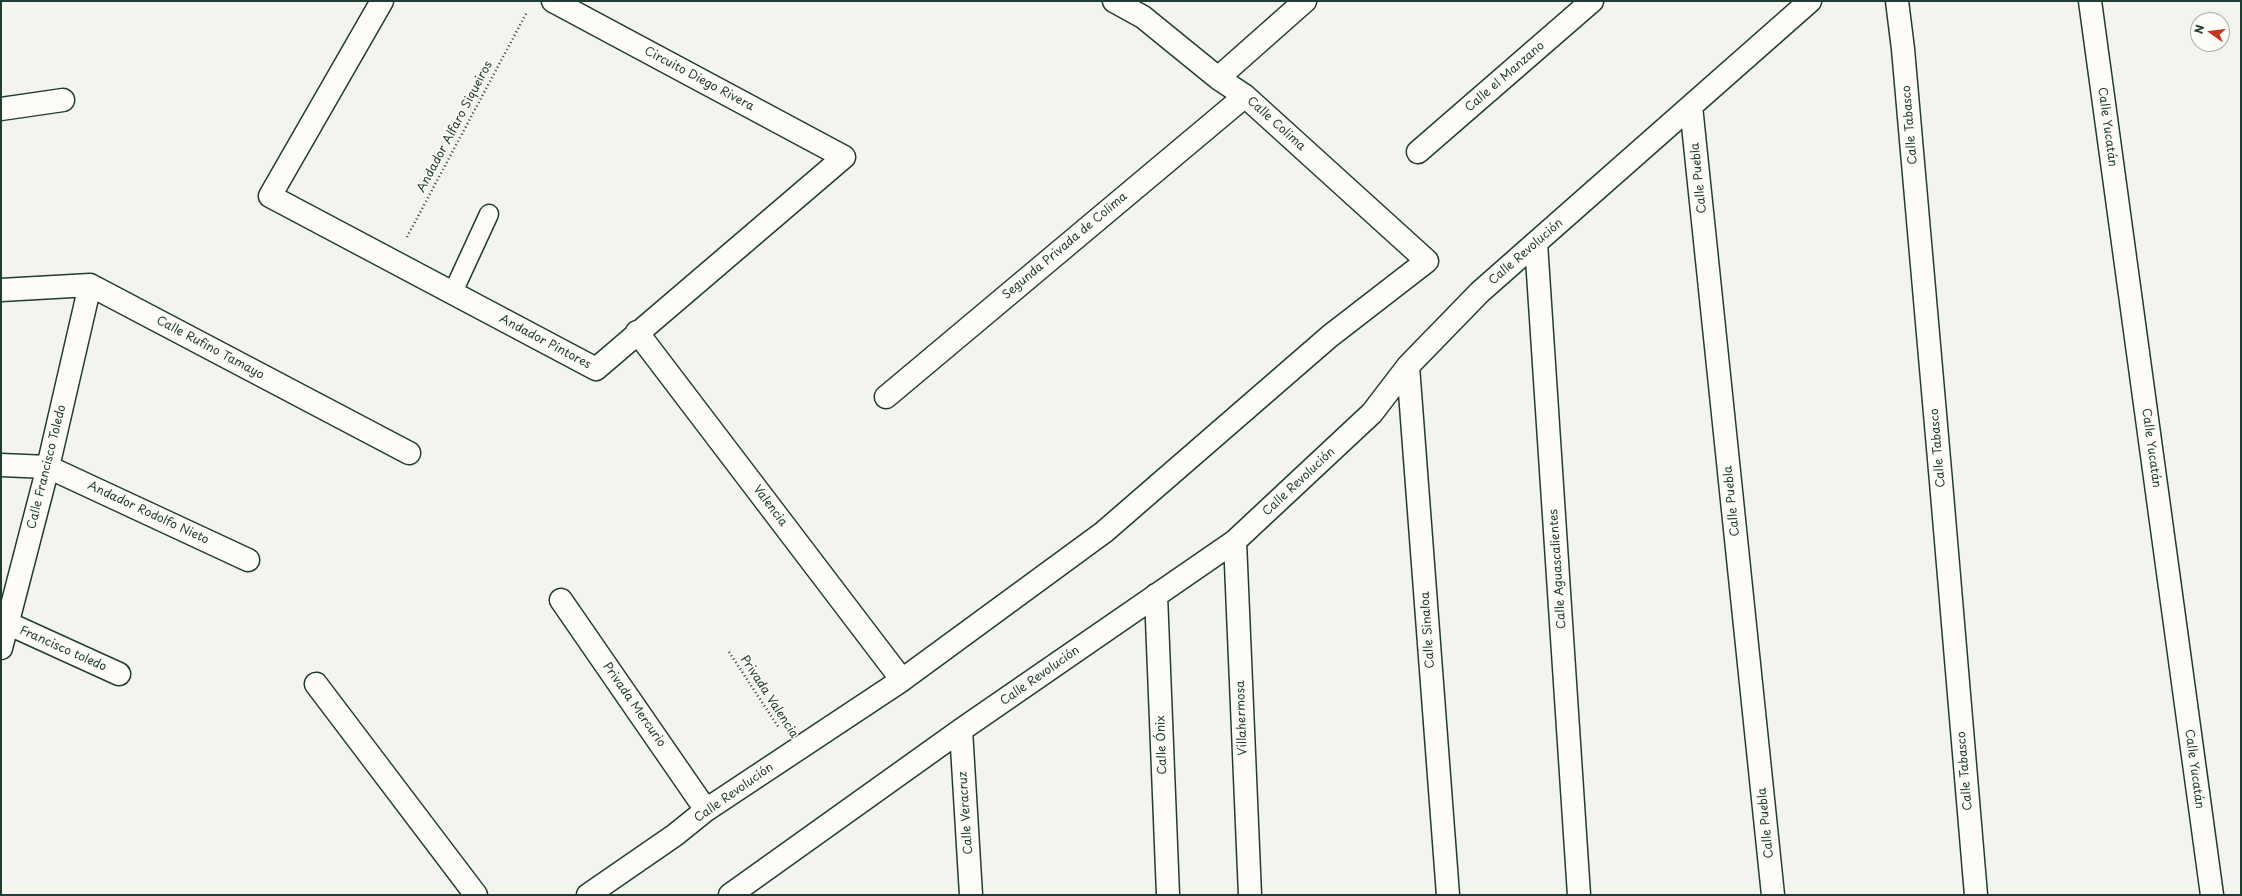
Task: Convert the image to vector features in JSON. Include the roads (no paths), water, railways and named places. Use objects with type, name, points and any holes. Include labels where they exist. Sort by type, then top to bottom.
[{"type":"street","name":"Andador Pintores","points":[[382,1],[270,196],[596,369],[637,332],[844,157]]},
{"type":"street","name":"Circuito Diego Rivera","points":[[553,1],[844,157]]},
{"type":"street","name":"Calle Colima","points":[[1114,1],[1143,17],[1218,78],[1245,96],[1427,261]]},
{"type":"street","points":[[1218,78],[1306,1]]},
{"type":"street","name":"Calle el Manzano","points":[[1418,152],[1592,1]]},
{"type":"street","name":"Calle Revolución","points":[[730,895],[960,730],[1235,542],[1372,413],[1408,366],[1480,292],[1810,1]]},
{"type":"street","name":"Calle Tabasco","points":[[1897,1],[1941,482],[1976,895]]},
{"type":"street","name":"Calle Yucatán","points":[[2090,1],[2212,895]]},
{"type":"street","name":"Segunda Privada de Colima","points":[[886,397],[1245,96]]},
{"type":"street","points":[[1,109],[63,100]]},
{"type":"street","name":"Calle Puebla","points":[[1691,106],[1773,895]]},
{"type":"street","name":"Calle Aguascalientes","points":[[1536,243],[1579,895]]},
{"type":"street","name":"Calle Revolución","points":[[588,895],[675,835],[706,810],[902,680],[1104,532],[1330,336],[1427,261]]},
{"type":"street","points":[[1,290],[90,285]]},
{"type":"street","name":"Calle Rufino Tamayo","points":[[90,285],[409,453]]},
{"type":"street","name":"Calle Francisco Toledo","points":[[1,648],[4,624],[48,467],[90,285]]},
{"type":"street","name":"Valencia","points":[[637,332],[902,680]]},
{"type":"street","name":"Calle Sinaloa","points":[[1408,366],[1448,895]]},
{"type":"street","points":[[1,466],[48,467]]},
{"type":"street","name":"Andador Rodolfo Nieto","points":[[48,467],[248,560]]},
{"type":"street","name":"Villahermosa","points":[[1235,542],[1250,895]]},
{"type":"street","name":"Calle Ónix","points":[[1156,595],[1168,895]]},
{"type":"street","name":"Privada Mercurio","points":[[561,600],[706,810]]},
{"type":"street","name":"Francisco toledo","points":[[4,624],[119,674]]},
{"type":"street","points":[[316,684],[476,895]]},
{"type":"street","name":"Calle Veracruz","points":[[960,730],[971,895]]},
{"type":"lane","points":[[453,292],[489,214]]}]
